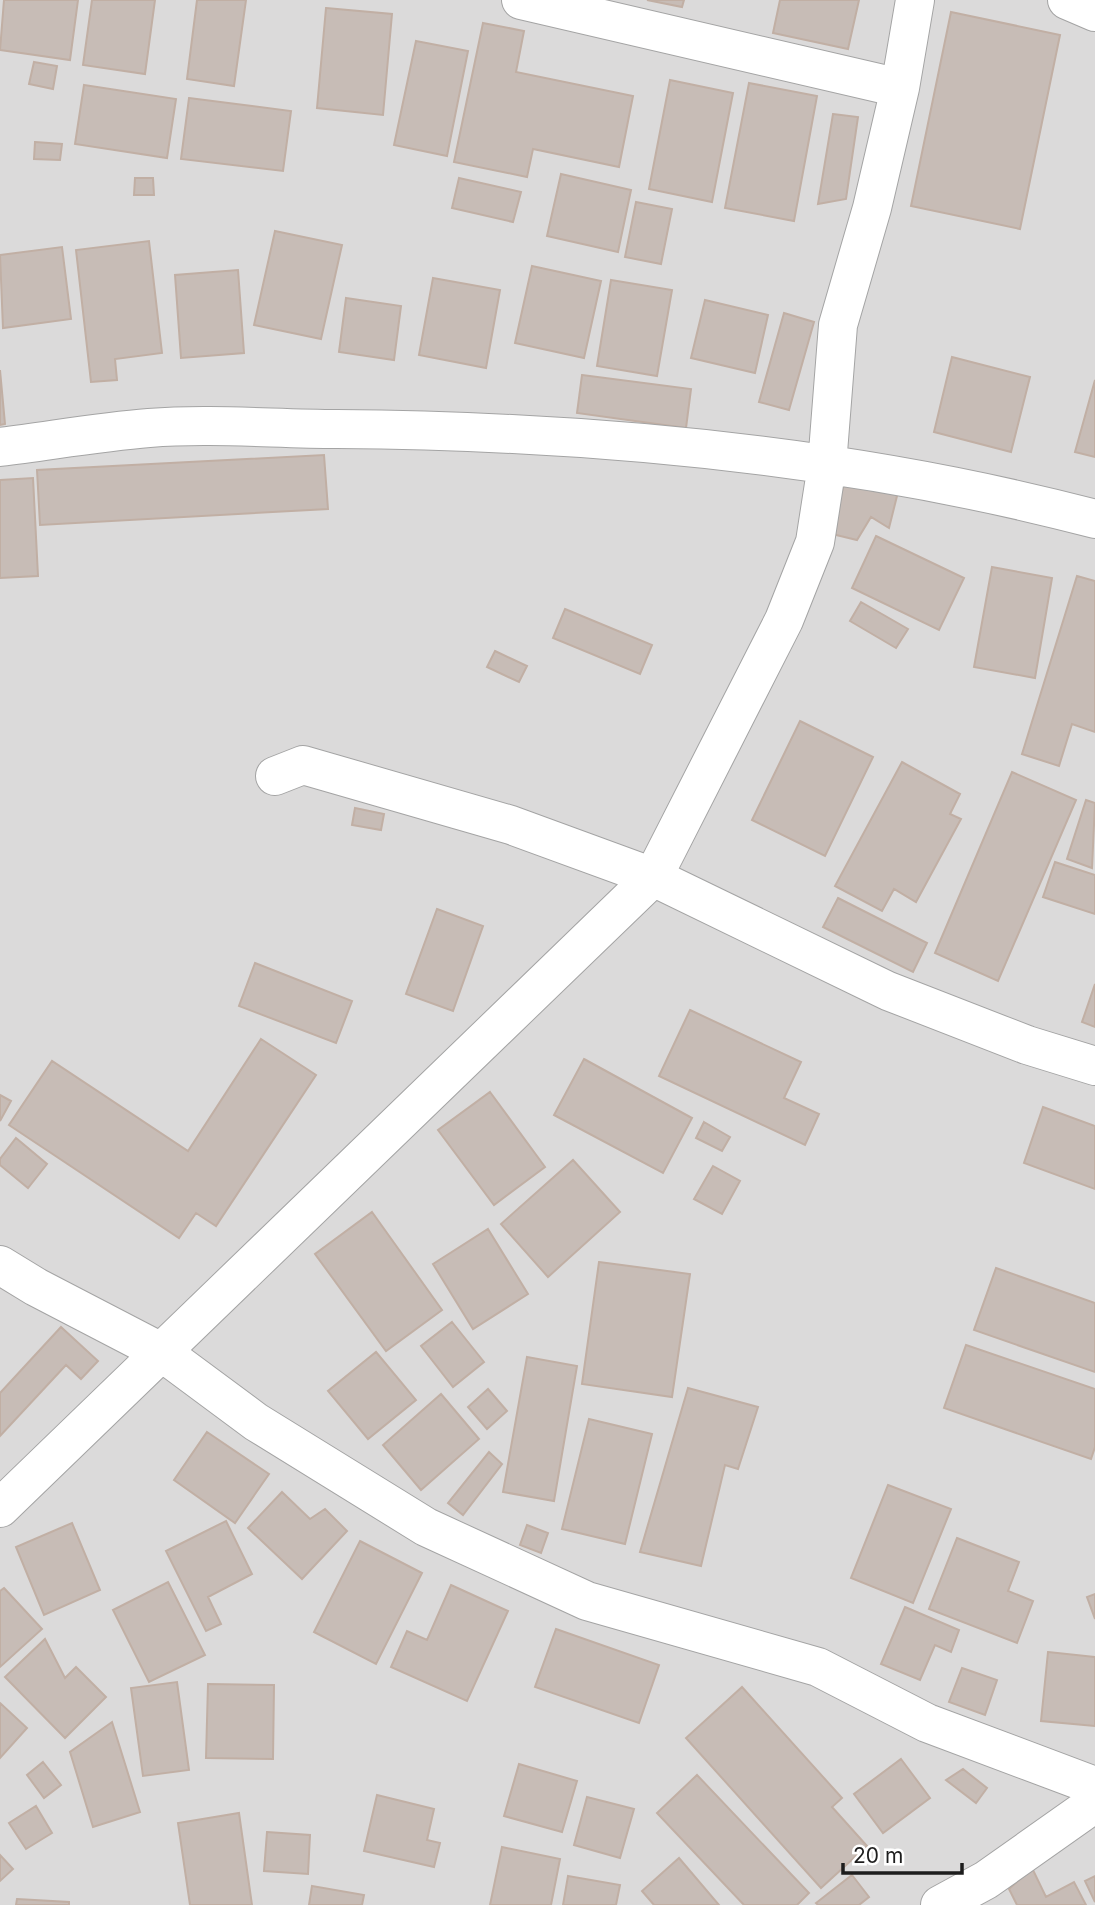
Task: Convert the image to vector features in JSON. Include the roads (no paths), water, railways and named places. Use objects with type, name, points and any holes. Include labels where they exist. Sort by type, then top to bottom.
[{"type":"street","points":[[521,0],[900,88]]},
{"type":"street","points":[[0,1508],[653,877],[783,620],[815,542],[827,465],[838,325],[872,208],[900,88],[915,0]]},
{"type":"street","points":[[1067,0],[1095,12]]},
{"type":"street","points":[[0,447],[150,428],[474,430],[673,445],[827,465],[1025,501],[1095,519]]},
{"type":"street","points":[[275,776],[303,765],[510,825],[653,877],[888,991],[1027,1045],[1095,1066]]},
{"type":"street","points":[[0,1265],[36,1287],[163,1353],[256,1422],[426,1527],[587,1601],[818,1667],[928,1723],[1095,1786]]},
{"type":"street","points":[[940,1905],[991,1893],[1095,1803]]}]
